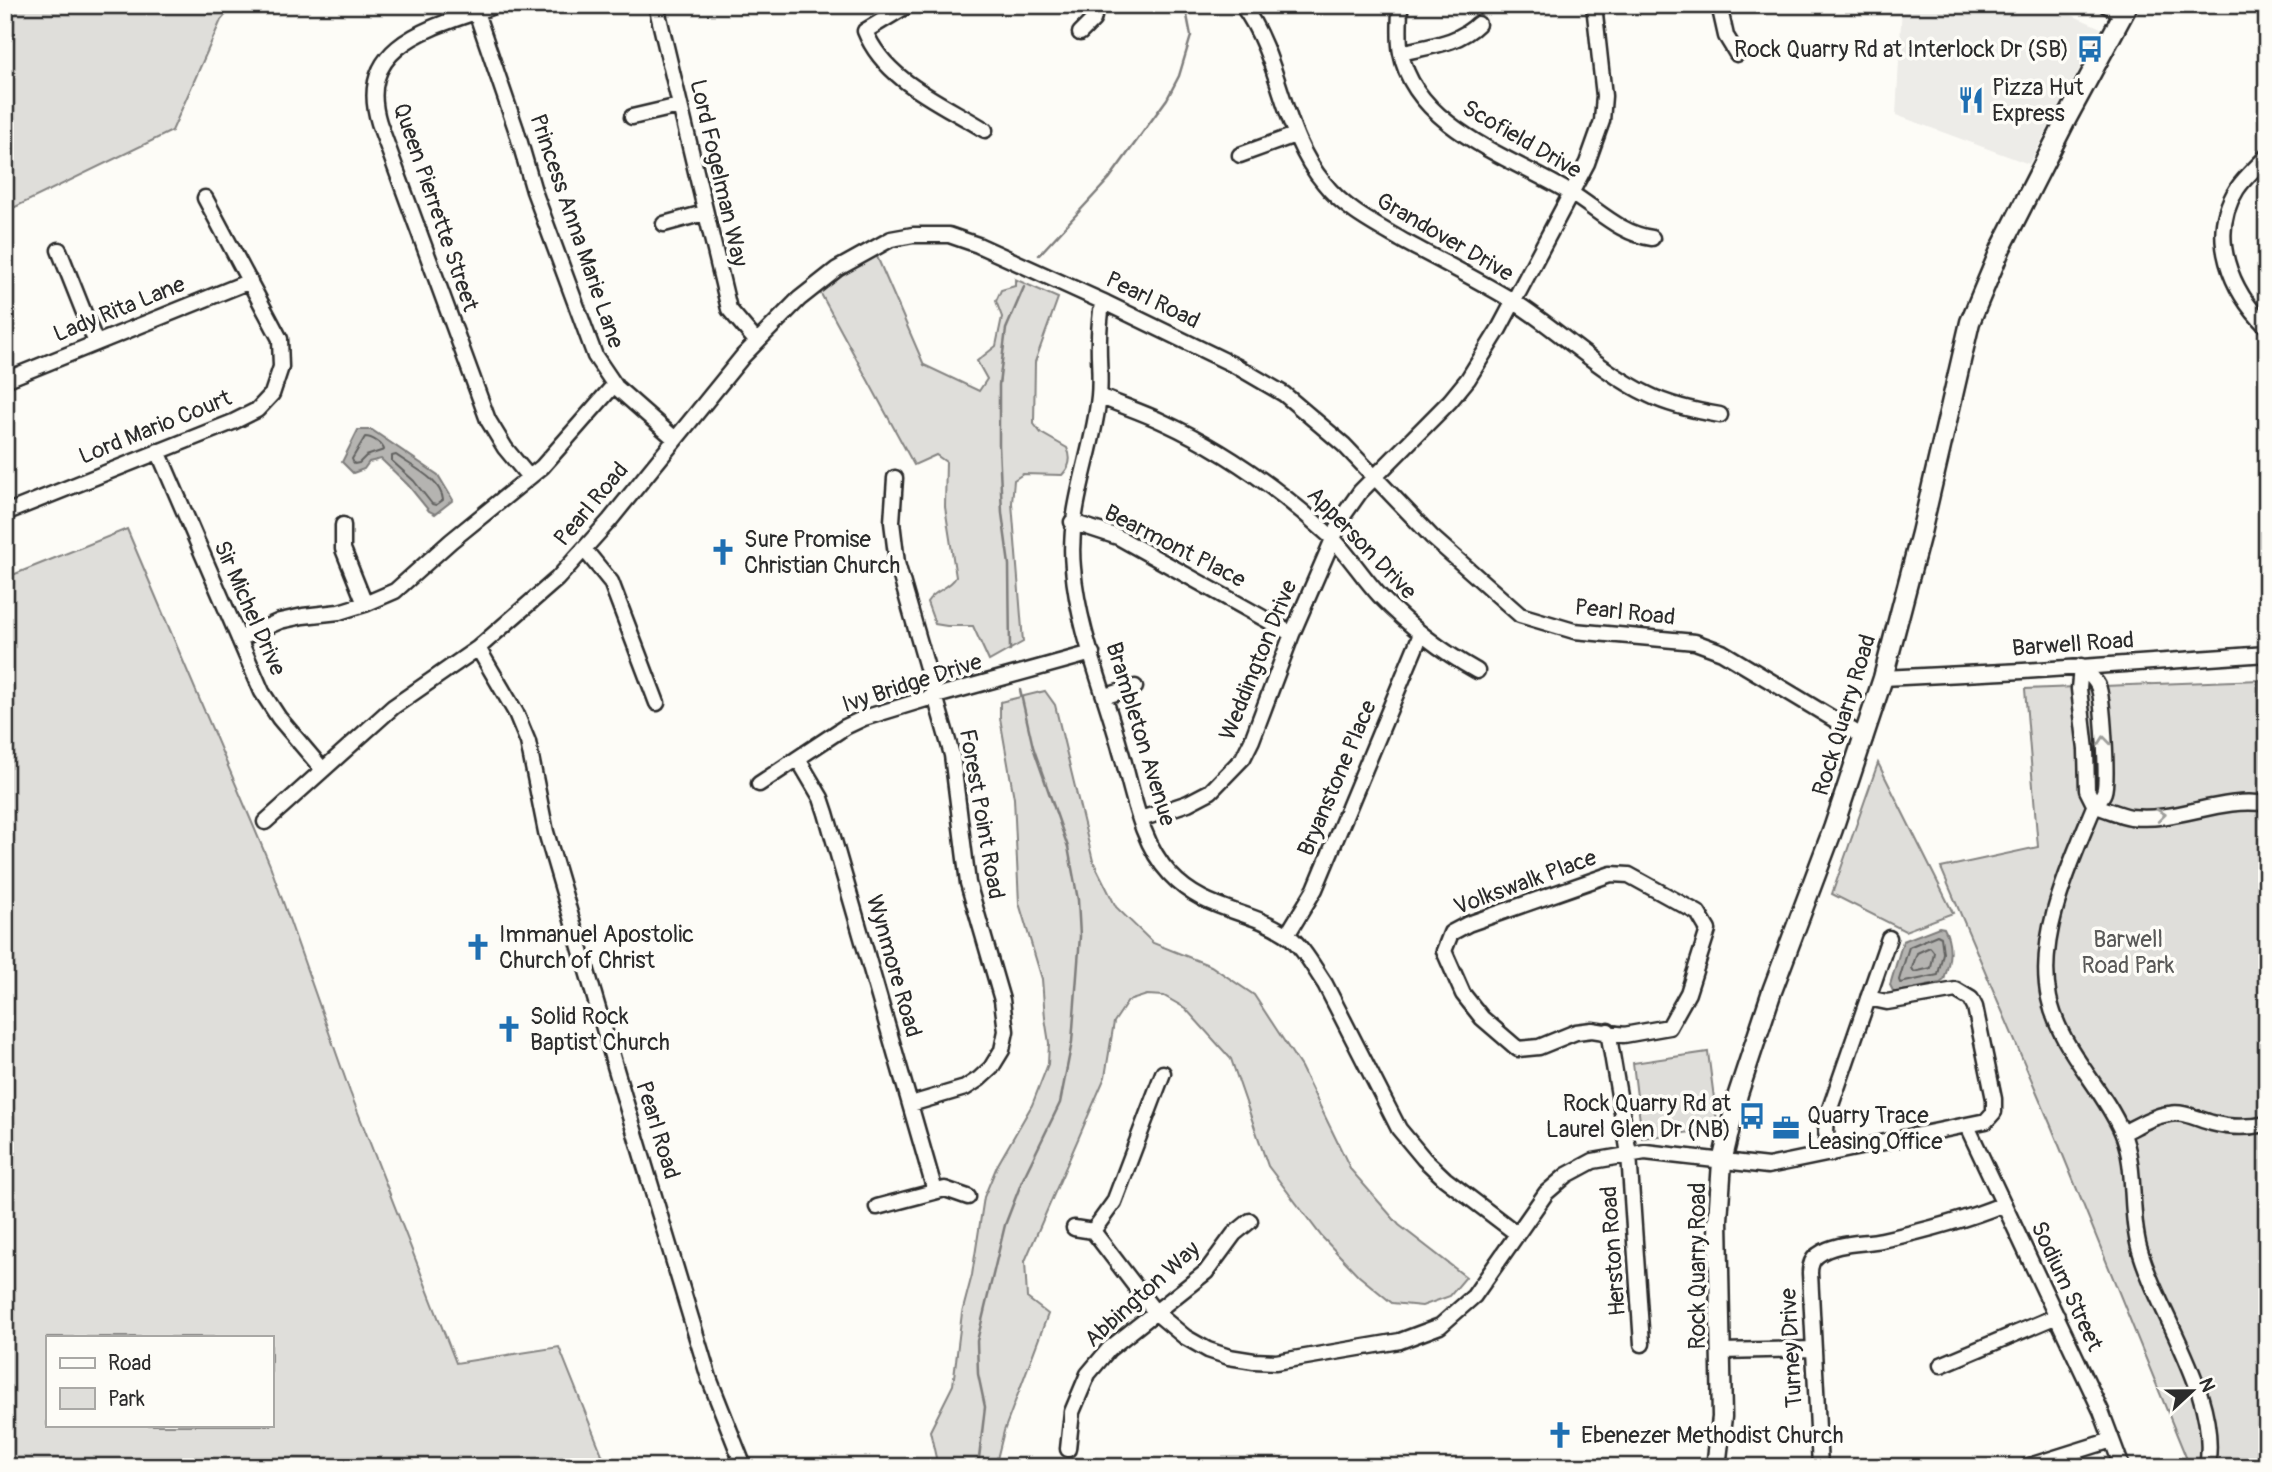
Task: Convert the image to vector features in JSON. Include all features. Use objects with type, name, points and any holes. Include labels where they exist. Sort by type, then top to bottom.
[{"type":"main road","name":"Rock Quarry Road","points":[[1716,1467],[1722,1417],[1718,1249],[1723,1162],[1738,1094],[1772,991],[1865,738],[1921,533],[1970,322],[2001,248],[2126,10]]},
{"type":"street","name":"Queen Pierrette Street","points":[[496,5],[425,31],[398,46],[386,58],[379,73],[374,102],[379,123],[488,420],[505,448],[529,477]]},
{"type":"street","name":"Lord Fogelman Way","points":[[656,5],[729,309],[757,342]]},
{"type":"street","points":[[908,5],[865,31],[880,59],[898,77],[985,130]]},
{"type":"street","points":[[1080,33],[1093,20],[1097,5]]},
{"type":"street","name":"Grandover Drive","points":[[1242,5],[1272,60],[1295,135],[1308,162],[1343,203],[1369,221],[1514,302],[1629,385],[1684,408],[1720,415]]},
{"type":"street","name":"Scofield Drive","points":[[1399,5],[1401,53],[1416,87],[1440,117],[1459,132],[1571,193],[1627,231],[1640,237],[1652,238]]},
{"type":"street","name":"Weddington Drive","points":[[1140,819],[1188,803],[1211,791],[1243,758],[1332,538],[1354,498],[1450,401],[1468,379],[1514,302],[1587,163],[1602,121],[1604,96],[1594,5]]},
{"type":"street","points":[[1719,5],[1726,36],[1737,54]]},
{"type":"street","points":[[2106,5],[2126,10]]},
{"type":"street","name":"Princess Anna Marie Lane","points":[[477,12],[534,191],[595,356],[614,386],[675,439]]},
{"type":"street","points":[[1401,53],[1456,40],[1478,24]]},
{"type":"street","points":[[632,117],[680,106]]},
{"type":"street","points":[[1240,155],[1295,135]]},
{"type":"street","points":[[2267,156],[2238,188],[2229,204],[2223,248],[2241,295],[2267,327]]},
{"type":"street","name":"Lord Mario Court","points":[[5,513],[257,410],[272,394],[281,367],[280,340],[205,198]]},
{"type":"street","points":[[664,224],[704,213]]},
{"type":"street","name":"Pearl Road","points":[[265,822],[393,706],[478,648],[558,579],[757,342],[799,299],[837,269],[891,239],[913,235],[948,235],[958,238],[1102,301],[1236,366],[1283,394],[1344,445],[1376,475],[1432,537],[1520,615],[1574,631],[1695,642],[1722,652],[1865,738]]},
{"type":"street","points":[[59,250],[96,343]]},
{"type":"street","name":"Lady Rita Lane","points":[[5,380],[250,281]]},
{"type":"street","name":"Brambleton Avenue","points":[[1102,301],[1098,337],[1099,396],[1072,522],[1072,565],[1075,592],[1092,653],[1140,819],[1153,849],[1168,873],[1186,889],[1210,904],[1238,913],[1287,935],[1311,962],[1325,984],[1399,1129],[1445,1179],[1516,1233]]},
{"type":"street","points":[[239,639],[280,621],[339,612],[395,591],[529,477],[614,386]]},
{"type":"street","name":"Apperson Drive","points":[[1099,396],[1163,422],[1233,460],[1294,503],[1332,538],[1381,597],[1421,634],[1451,657],[1477,671]]},
{"type":"street","name":"Sir Michel Drive","points":[[158,451],[262,692],[279,718],[323,770]]},
{"type":"street","name":"Forest Point Road","points":[[895,478],[892,522],[897,563],[952,755],[968,883],[1002,1000],[1006,1031],[1002,1050],[991,1068],[979,1079],[965,1088],[911,1104]]},
{"type":"street","name":"Bearmont Place","points":[[1072,522],[1118,537],[1292,634]]},
{"type":"street","points":[[343,525],[342,549],[365,604]]},
{"type":"street","points":[[584,548],[611,582],[657,703]]},
{"type":"street","name":"Bryanstone Place","points":[[1287,935],[1315,889],[1421,634]]},
{"type":"street","name":"Pearl Road","points":[[478,648],[516,713],[528,742],[546,832],[638,1142],[709,1378],[744,1467]]},
{"type":"street","name":"Ivy Bridge Drive","points":[[759,784],[845,727],[864,718],[1092,653]]},
{"type":"street","name":"Barwell Road","points":[[1883,678],[2023,671],[2267,653]]},
{"type":"street","points":[[2081,666],[2079,688],[2087,750],[2087,790],[2095,806],[2132,817],[2257,802],[2267,804]]},
{"type":"street","points":[[1106,696],[1135,687]]},
{"type":"street","name":"Wynmore Road","points":[[798,759],[814,784],[827,813],[934,1191]]},
{"type":"street","points":[[2095,806],[2056,907],[2046,970],[2049,998],[2059,1029],[2074,1058],[2097,1087],[2123,1133],[2138,1245],[2194,1380],[2209,1431],[2210,1451],[2207,1467]]},
{"type":"street","name":"Volkswalk Place","points":[[1611,874],[1629,875],[1698,913],[1708,930],[1688,993],[1669,1027],[1624,1035],[1608,1031],[1576,1032],[1539,1047],[1518,1049],[1482,1018],[1463,994],[1444,951],[1451,933],[1468,924],[1611,874]]},
{"type":"street","points":[[1830,1154],[1826,1132],[1827,1117],[1889,938]]},
{"type":"street","points":[[1074,1228],[1093,1231],[1155,1312],[1185,1337],[1208,1350],[1254,1362],[1276,1362],[1400,1341],[1440,1326],[1458,1312],[1474,1296],[1546,1194],[1567,1175],[1593,1161],[1644,1152],[1768,1166],[1986,1121],[1994,1112],[1994,1099],[1975,1007],[1971,999],[1955,990],[1886,1002],[1868,998]]},
{"type":"street","name":"Herston Road","points":[[1608,1031],[1629,1154],[1642,1344]]},
{"type":"street","points":[[1093,1231],[1114,1202],[1163,1073]]},
{"type":"street","points":[[2123,1133],[2151,1119],[2171,1113],[2191,1115],[2211,1123],[2233,1127],[2267,1124]]},
{"type":"street","name":"Sodium Street","points":[[1967,1126],[2101,1411],[2122,1467]]},
{"type":"street","points":[[877,1207],[945,1189],[968,1196]]},
{"type":"street","name":"Turney Drive","points":[[1820,1467],[1810,1273],[1816,1256],[1835,1248],[1880,1240],[1972,1217],[2004,1204]]},
{"type":"street","name":"Abbington Way","points":[[1068,1449],[1072,1412],[1088,1374],[1109,1349],[1206,1272],[1234,1234],[1250,1222]]},
{"type":"street","points":[[1941,1365],[2057,1316]]},
{"type":"street","points":[[1721,1351],[1814,1349]]},
{"type":"street","points":[[2026,1467],[2112,1440]]},
{"type":"shaded area","points":[[1902,5],[2049,5],[2101,28],[2029,164],[1896,115]]},
{"type":"green space","points":[[5,5],[234,5],[221,20],[172,131],[5,212]]},
{"type":"green space","points":[[875,252],[924,365],[979,391],[987,379],[977,361],[996,346],[1002,317],[996,301],[1001,290],[1015,286],[1015,279],[1058,298],[1035,362],[1034,424],[1041,433],[1067,448],[1069,462],[1062,475],[1023,474],[1014,480],[1012,503],[1023,642],[989,661],[973,626],[935,624],[927,602],[956,577],[945,507],[946,462],[936,455],[914,465],[820,292]]},
{"type":"green space","points":[[127,529],[270,865],[350,1092],[456,1363],[559,1347],[607,1467],[5,1467],[5,578]]},
{"type":"green space","name":"Barwell Road Park","points":[[2260,680],[2263,774],[2267,774],[2267,1467],[2190,1467],[2052,1128],[1941,868],[2038,847],[2025,689]]},
{"type":"green space","points":[[1045,691],[1055,705],[1093,861],[1116,907],[1153,943],[1211,966],[1254,995],[1301,1067],[1351,1170],[1399,1225],[1466,1277],[1450,1296],[1422,1306],[1392,1303],[1359,1276],[1322,1237],[1268,1166],[1231,1059],[1185,1008],[1164,996],[1147,995],[1128,1001],[1114,1022],[1105,1077],[1025,1261],[1027,1298],[1048,1314],[1004,1431],[995,1467],[938,1467],[930,1431],[953,1385],[962,1313],[972,1275],[984,1197],[997,1166],[1032,1105],[1048,1064],[1049,1043],[1042,979],[1019,903],[1014,798],[1000,718],[1000,702]]},
{"type":"green space","points":[[1878,763],[1953,913],[1905,931],[1832,894]]},
{"type":"green space","points":[[1708,1052],[1718,1129],[1642,1138],[1633,1063]]},
{"type":"water","points":[[358,430],[372,430],[438,475],[453,500],[435,514],[429,511],[408,485],[381,459],[369,462],[364,469],[353,473],[342,462]]},
{"type":"water","points":[[1939,927],[1944,928],[1950,947],[1944,980],[1894,993],[1890,985],[1903,941]]},
{"type":"waterway","points":[[1039,255],[1109,179],[1167,99],[1179,76],[1191,36],[1185,5]]},
{"type":"waterway","points":[[1010,650],[1009,565],[1002,513],[999,385],[1006,329],[1024,287]]},
{"type":"waterway","points":[[978,1467],[985,1407],[978,1374],[977,1341],[1005,1225],[1022,1181],[1060,1103],[1072,1042],[1080,936],[1078,900],[1068,847],[1033,747],[1020,690]]},
{"type":"place","name":"Rock Quarry Rd at Interlock Dr (SB)","points":[[2090,49]]},
{"type":"place","name":"Pizza Hut Express","points":[[1971,100]]},
{"type":"place","name":"Sure Promise Christian Church","points":[[723,552]]},
{"type":"place","name":"Immanuel Apostolic Church of Christ","points":[[478,947]]},
{"type":"place","name":"Solid Rock Baptist Church","points":[[509,1029]]},
{"type":"place","name":"Rock Quarry Rd at Laurel Glen Dr (NB)","points":[[1752,1116]]},
{"type":"place","name":"Quarry Trace Leasing Office","points":[[1786,1128]]},
{"type":"place","name":"Ebenezer Methodist Church","points":[[1560,1435]]}]
